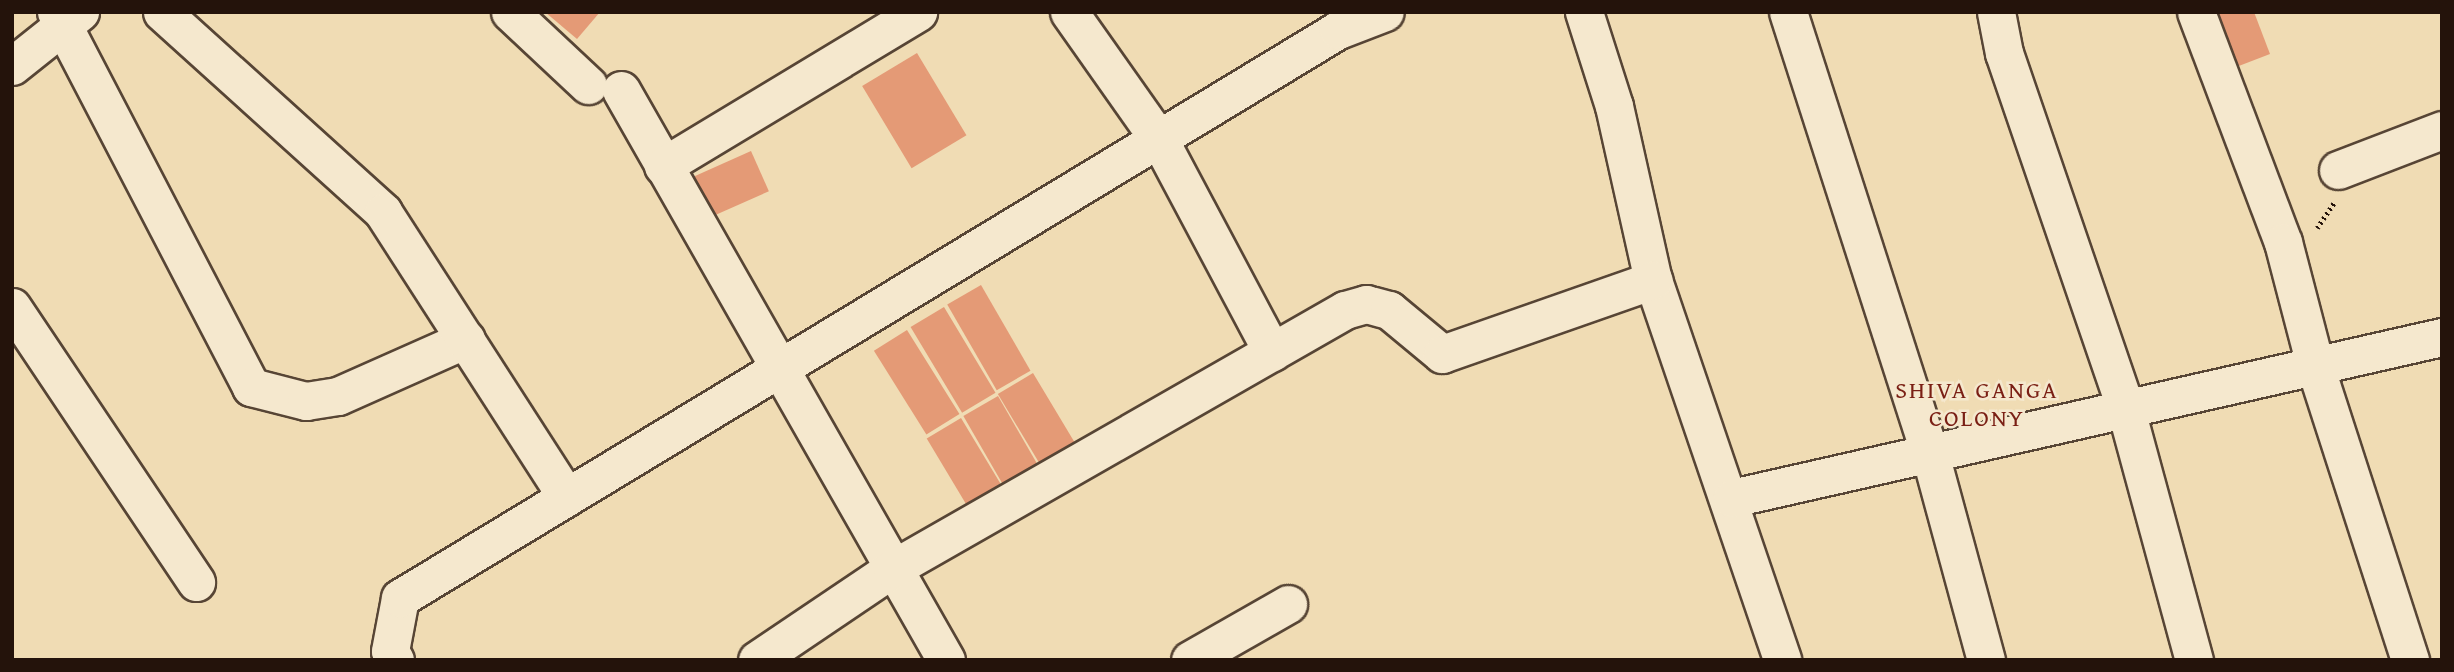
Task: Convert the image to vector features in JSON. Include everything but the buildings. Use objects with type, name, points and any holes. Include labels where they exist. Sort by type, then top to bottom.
[{"type":"street","points":[[162,12],[383,212],[567,497]]},
{"type":"street","points":[[510,12],[604,88],[663,166],[946,660]]},
{"type":"street","points":[[663,166],[918,12]]},
{"type":"street","points":[[1069,12],[1160,141],[1272,352]]},
{"type":"street","points":[[395,660],[390,651],[400,598],[777,365],[1160,141],[1338,30],[1385,12]]},
{"type":"street","points":[[1584,12],[1614,106],[1653,280],[1732,498],[1782,660]]},
{"type":"street","points":[[1788,12],[1930,454],[1986,660]]},
{"type":"street","points":[[1996,12],[2004,53],[2126,410],[2194,660]]},
{"type":"street","points":[[2196,12],[2288,259],[2316,369],[2410,660]]},
{"type":"street","points":[[12,66],[66,18],[251,387],[306,401],[338,396],[466,339]]},
{"type":"street","points":[[2338,170],[2442,130]]},
{"type":"street","points":[[757,660],[892,569],[1272,352],[1366,304],[1389,310],[1442,354],[1653,280]]},
{"type":"street","points":[[12,307],[196,582]]},
{"type":"street","points":[[1732,498],[2316,369],[2442,337]]},
{"type":"street","points":[[1190,660],[1288,604]]},
{"type":"path","points":[[2288,259],[2309,242],[2334,203],[2338,170]]},
{"type":"district","name":"SHIVA GANGA COLONY","points":[[1977,404]]}]
